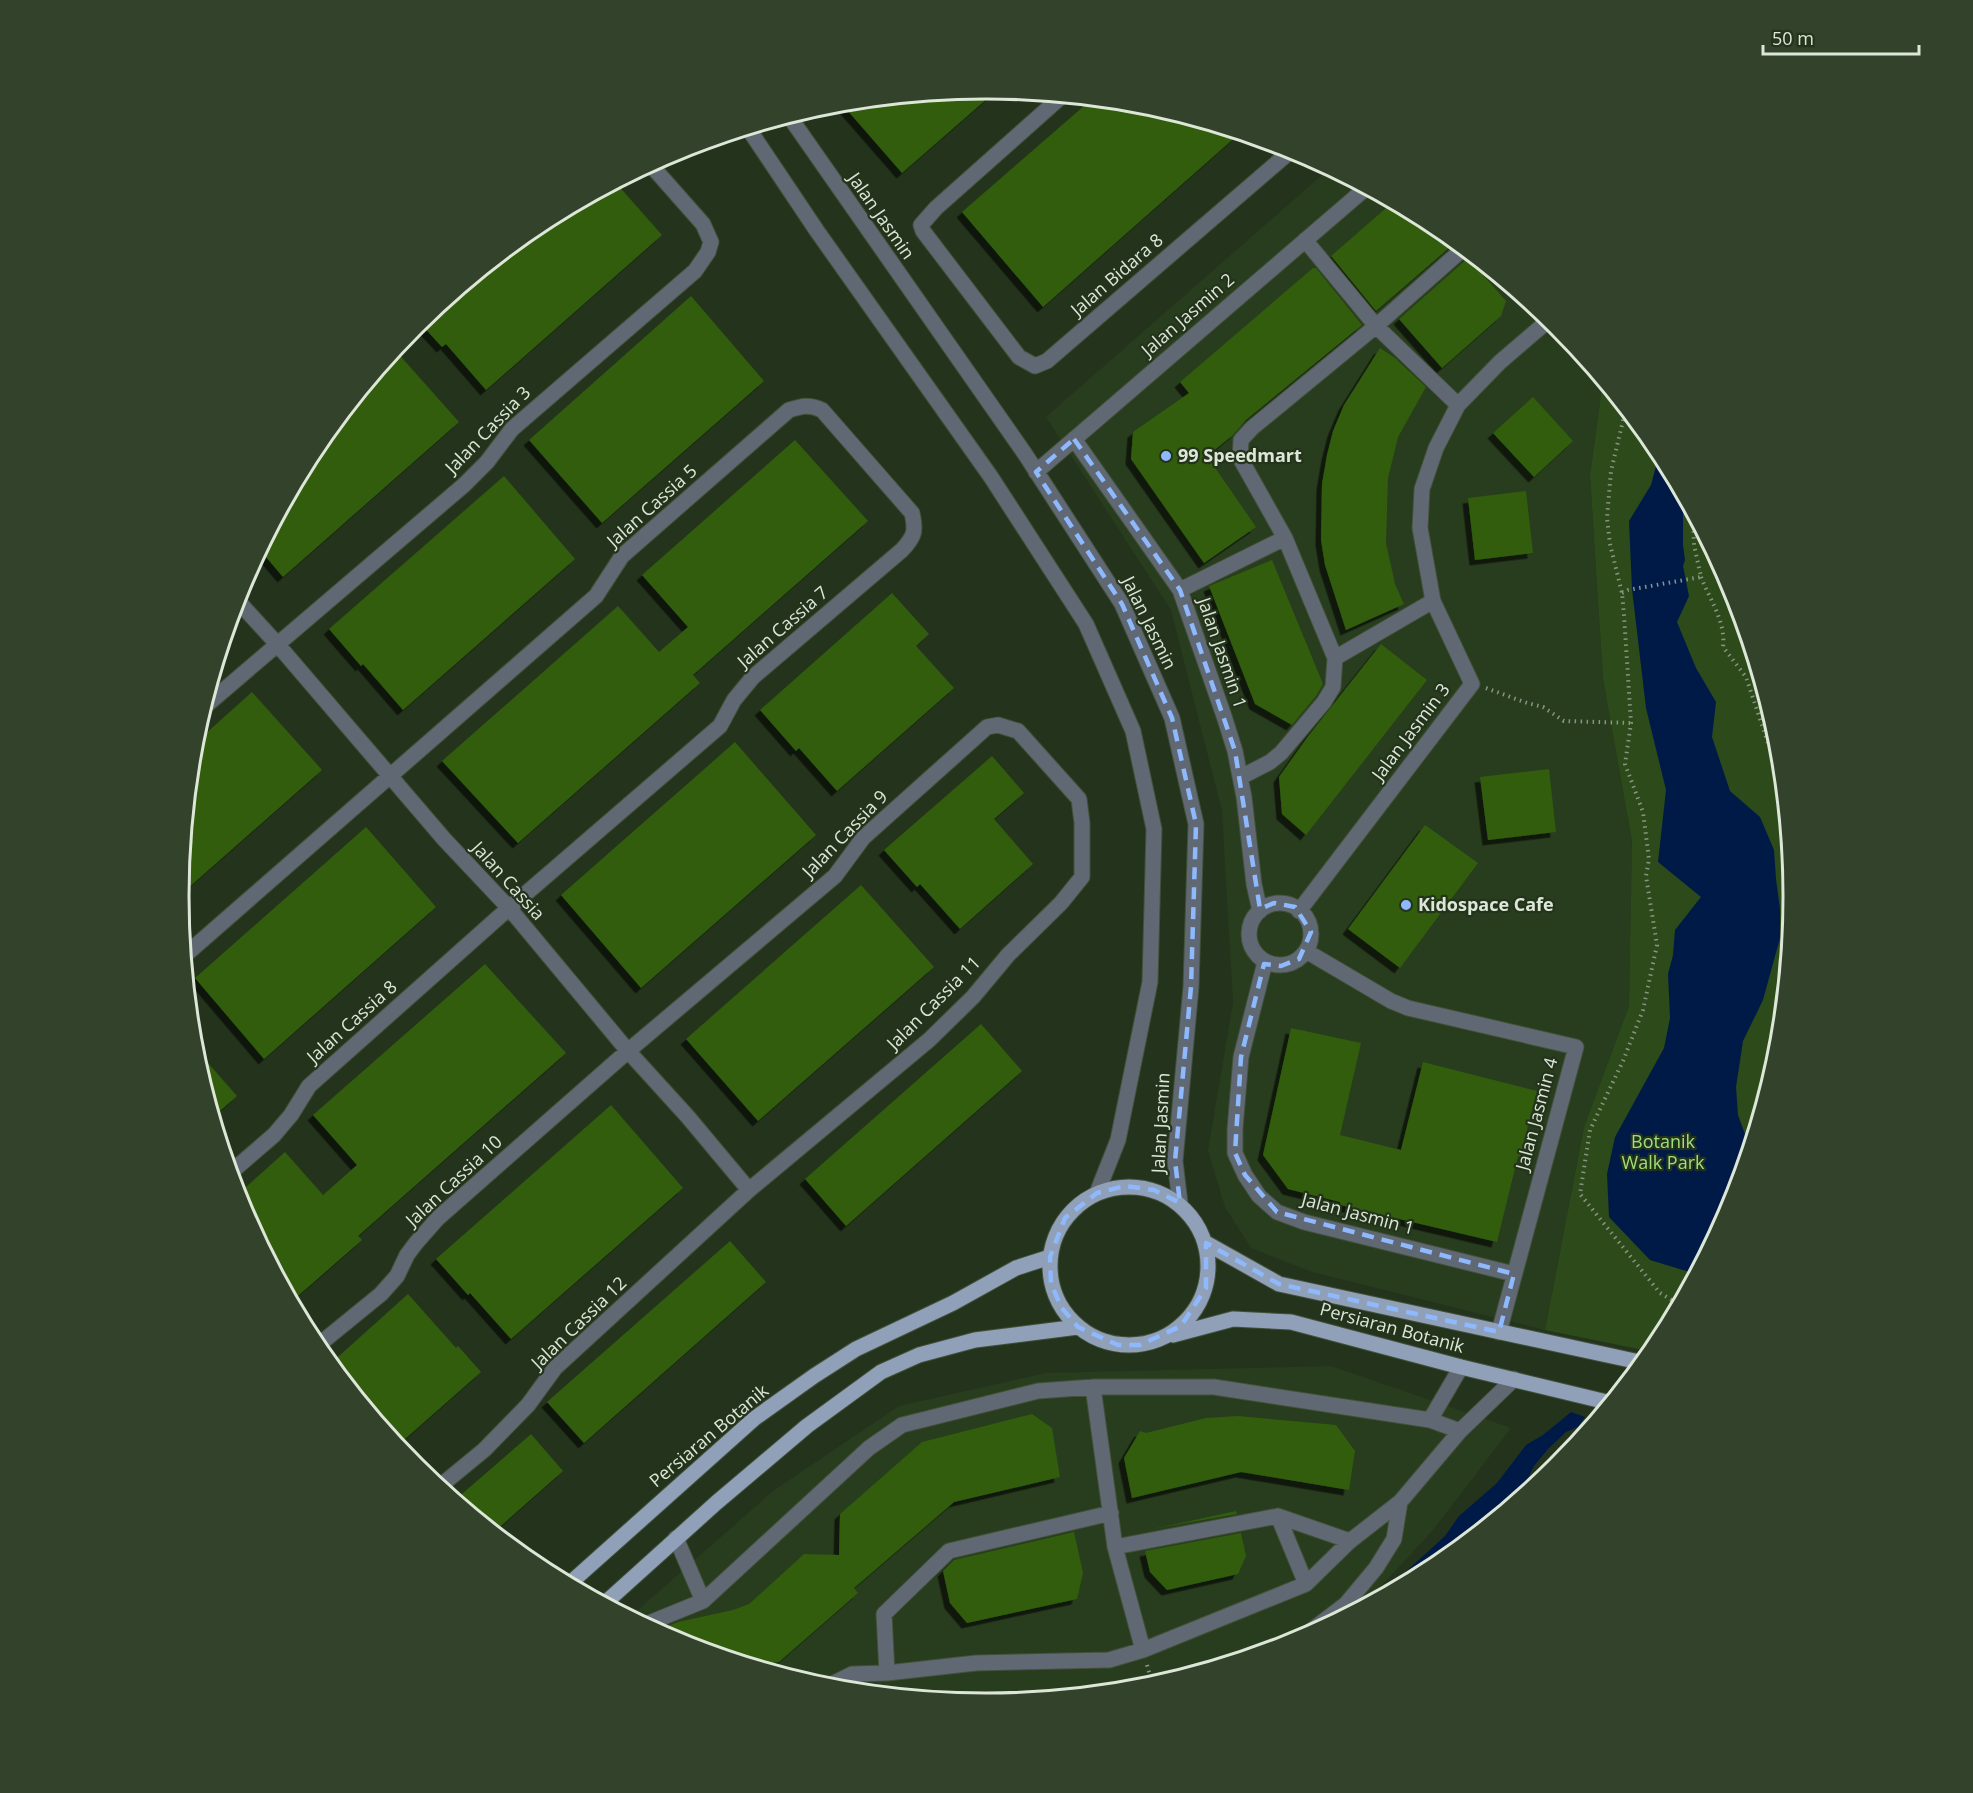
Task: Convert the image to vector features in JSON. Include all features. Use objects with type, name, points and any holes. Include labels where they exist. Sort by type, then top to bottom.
[{"type":"main road","points":[[1125,1186],[1154,1190],[1180,1203],[1196,1222],[1206,1243],[1209,1266],[1206,1288],[1201,1299],[1196,1309],[1181,1326],[1162,1338],[1140,1344],[1118,1345],[1096,1339],[1078,1327],[1061,1307],[1051,1283],[1050,1257],[1055,1237],[1065,1218],[1079,1203],[1097,1193],[1125,1186]]},
{"type":"main road","name":"Persiaran Botanik","points":[[1206,1243],[1279,1284],[1635,1361]]},
{"type":"main road","name":"Persiaran Botanik","points":[[575,1579],[755,1418],[814,1376],[856,1349],[953,1303],[1016,1268],[1050,1257]]},
{"type":"main road","name":"Persiaran Botanik","points":[[1162,1338],[1233,1319],[1291,1322],[1461,1367],[1603,1401]]},
{"type":"main road","points":[[610,1599],[676,1538],[807,1426],[881,1372],[919,1355],[975,1340],[1078,1327]]},
{"type":"street","name":"Jalan Bidara 8","points":[[1055,103],[936,208],[921,225],[923,231],[1019,357],[1035,366],[1047,361],[1284,157]]},
{"type":"street","name":"Jalan Jasmin","points":[[794,123],[1036,472],[1122,604],[1172,718],[1196,824],[1191,987],[1175,1161],[1180,1203]]},
{"type":"street","name":"Jalan Jasmin","points":[[752,134],[991,477],[1086,624],[1132,731],[1154,829],[1150,982],[1118,1140],[1097,1193]]},
{"type":"street","name":"Jalan Cassia 3","points":[[278,645],[464,485],[487,462],[512,429],[695,271],[708,252],[711,242],[703,224],[656,171]]},
{"type":"street","name":"Jalan Jasmin 2","points":[[1036,472],[1361,193]]},
{"type":"street","points":[[1305,240],[1376,326],[1458,405]]},
{"type":"street","points":[[1240,777],[1270,762],[1281,753],[1324,702],[1333,687],[1335,658],[1285,538],[1240,458],[1241,440],[1252,428],[1376,326],[1458,254]]},
{"type":"street","name":"Jalan Jasmin 3","points":[[1299,910],[1472,684],[1433,601],[1420,528],[1422,489],[1436,448],[1458,405],[1500,362],[1542,326]]},
{"type":"street","name":"Jalan Cassia 5","points":[[191,950],[596,596],[622,556],[789,410],[802,405],[812,405],[822,410],[868,461]]},
{"type":"street","name":"Jalan Jasmin 1","points":[[1074,439],[1180,590],[1224,716],[1240,777],[1254,884],[1260,911]]},
{"type":"street","name":"Jalan Cassia 7","points":[[509,908],[720,726],[734,700],[753,677],[911,540],[915,529],[912,513],[868,461]]},
{"type":"street","points":[[1180,590],[1285,538]]},
{"type":"street","points":[[1335,658],[1433,601]]},
{"type":"street","name":"Jalan Cassia","points":[[243,608],[278,645],[389,777],[509,908],[628,1051],[688,1117],[749,1190]]},
{"type":"street","points":[[214,699],[278,645]]},
{"type":"street","name":"Jalan Cassia 9","points":[[628,1051],[835,876],[863,838],[987,727],[998,725],[1018,731],[1061,778]]},
{"type":"street","name":"Jalan Cassia 11","points":[[749,1190],[929,1040],[973,997],[1008,955],[1061,903],[1082,877],[1082,823],[1079,799],[1061,778]]},
{"type":"street","points":[[1274,903],[1284,903],[1299,910],[1308,922],[1311,932],[1306,951],[1299,958],[1290,964],[1281,966],[1265,962],[1254,953],[1248,934],[1250,923],[1260,911],[1274,903]]},
{"type":"street","name":"Jalan Cassia 8","points":[[237,1167],[274,1135],[291,1115],[309,1086],[509,908]]},
{"type":"street","name":"Jalan Jasmin 4","points":[[1306,951],[1391,1001],[1408,1008],[1576,1047],[1499,1332]]},
{"type":"street","name":"Jalan Jasmin 1","points":[[1265,962],[1241,1057],[1235,1129],[1235,1154],[1259,1196],[1277,1212],[1304,1222],[1514,1274]]},
{"type":"street","name":"Jalan Cassia 10","points":[[324,1341],[381,1294],[397,1276],[407,1255],[438,1218],[628,1051]]},
{"type":"street","name":"Jalan Cassia 12","points":[[446,1481],[484,1450],[528,1405],[555,1368],[749,1190]]},
{"type":"street","points":[[1430,1420],[1461,1367]]},
{"type":"street","points":[[839,1680],[852,1674],[887,1673],[976,1663],[1109,1660],[1143,1650],[1306,1584],[1350,1541],[1400,1502],[1460,1431],[1514,1379]]},
{"type":"street","points":[[654,1621],[704,1601],[870,1448],[902,1425],[1038,1390],[1093,1387],[1214,1388],[1430,1420],[1460,1431]]},
{"type":"street","points":[[1093,1387],[1116,1547],[1143,1650]]},
{"type":"street","points":[[1331,1616],[1346,1604],[1376,1568],[1394,1539],[1400,1502]]},
{"type":"street","points":[[887,1673],[884,1614],[948,1551],[1111,1513]]},
{"type":"street","points":[[1116,1547],[1278,1516],[1350,1541]]},
{"type":"street","points":[[1278,1516],[1306,1584]]},
{"type":"street","points":[[676,1538],[704,1601]]},
{"type":"path","points":[[1624,417],[1611,471],[1607,518],[1610,544],[1623,593],[1631,723],[1625,764],[1643,812],[1649,859],[1646,876],[1657,945],[1643,1010],[1623,1061],[1590,1131],[1580,1194],[1660,1293],[1673,1301]]},
{"type":"path","points":[[1693,528],[1694,545],[1701,577],[1720,620],[1724,635],[1723,647],[1746,677],[1770,747]]},
{"type":"path","points":[[1623,593],[1628,590],[1701,577]]},
{"type":"path","points":[[1472,684],[1543,707],[1564,721],[1631,723]]},
{"type":"highlighted area","points":[[1074,439],[1180,590],[1235,751],[1260,909],[1274,903],[1295,907],[1311,932],[1299,959],[1281,966],[1264,964],[1241,1057],[1235,1153],[1245,1175],[1277,1212],[1514,1274],[1499,1332],[1279,1284],[1206,1243],[1206,1288],[1181,1326],[1140,1345],[1118,1345],[1078,1327],[1061,1307],[1051,1283],[1050,1257],[1065,1218],[1097,1193],[1125,1186],[1154,1190],[1180,1203],[1175,1161],[1191,987],[1196,824],[1172,718],[1122,604],[1036,472]]},
{"type":"shaded area","points":[[1323,174],[1385,206],[1430,233],[1472,264],[1550,333],[1602,390],[1590,475],[1603,679],[1632,841],[1629,1006],[1584,1127],[1545,1330],[1312,1272],[1251,1248],[1225,1207],[1208,1151],[1233,1002],[1222,811],[1171,610],[1046,417]]},
{"type":"shaded area","points":[[1331,1366],[1511,1428],[1434,1529],[1376,1592],[1339,1612],[1243,1652],[1142,1679],[1039,1692],[986,1694],[882,1687],[831,1679],[730,1652],[635,1612],[773,1491],[899,1406],[1046,1373]]},
{"type":"green space","name":"Botanik Walk Park","points":[[1602,390],[1650,453],[1702,544],[1723,591],[1742,640],[1769,741],[1782,844],[1784,896],[1777,1001],[1769,1052],[1757,1103],[1742,1153],[1702,1249],[1643,1350],[1545,1330],[1584,1127],[1629,1006],[1632,841],[1603,679],[1590,475]]},
{"type":"water","points":[[1657,464],[1683,509],[1685,560],[1683,566],[1689,596],[1677,622],[1696,668],[1716,702],[1712,737],[1730,791],[1760,817],[1774,850],[1780,909],[1780,938],[1763,1000],[1743,1041],[1736,1087],[1738,1115],[1746,1138],[1723,1202],[1689,1272],[1650,1260],[1609,1217],[1607,1174],[1615,1137],[1664,1048],[1670,1018],[1668,974],[1673,955],[1675,930],[1701,897],[1658,862],[1666,790],[1646,708],[1632,589],[1629,521],[1651,485]]},
{"type":"water","points":[[1571,1412],[1585,1417],[1578,1427],[1566,1432],[1548,1449],[1534,1466],[1526,1482],[1502,1504],[1430,1560],[1398,1579],[1445,1536],[1459,1516],[1497,1483],[1526,1445],[1543,1435]]},
{"type":"building","points":[[987,99],[902,173],[848,111],[934,101]]},
{"type":"building","points":[[1085,105],[1142,114],[1234,138],[1043,307],[962,212]]},
{"type":"building","points":[[621,188],[662,235],[486,390],[446,344],[442,347],[426,330],[461,297],[543,233]]},
{"type":"building","points":[[1387,207],[1450,247],[1376,311],[1331,256]]},
{"type":"building","points":[[1466,260],[1477,268],[1506,301],[1501,316],[1442,368],[1399,319]]},
{"type":"building","points":[[1313,268],[1316,268],[1362,325],[1246,420],[1233,435],[1207,456],[1256,527],[1204,563],[1131,459],[1133,432],[1189,393],[1180,382]]},
{"type":"building","points":[[691,296],[764,381],[602,523],[529,440]]},
{"type":"building","points":[[1380,348],[1395,358],[1426,387],[1398,437],[1388,478],[1386,543],[1395,584],[1404,604],[1346,630],[1325,565],[1321,540],[1322,484],[1333,431],[1344,405]]},
{"type":"building","points":[[401,356],[459,422],[283,577],[265,556],[271,544],[323,453],[354,411]]},
{"type":"building","points":[[1533,397],[1573,441],[1534,477],[1493,433]]},
{"type":"building","points":[[795,440],[868,521],[693,675],[700,683],[518,843],[442,761],[618,606],[659,652],[688,627],[642,575]]},
{"type":"building","points":[[504,476],[575,559],[403,710],[329,629]]},
{"type":"building","points":[[1526,491],[1533,553],[1475,560],[1468,498]]},
{"type":"building","points":[[1272,560],[1323,684],[1292,725],[1255,704],[1209,586]]},
{"type":"building","points":[[892,593],[929,634],[916,646],[954,688],[837,791],[799,748],[796,751],[760,710]]},
{"type":"building","points":[[1381,644],[1427,680],[1306,835],[1282,814],[1279,777]]},
{"type":"building","points":[[252,692],[322,770],[189,887],[196,792],[206,733]]},
{"type":"building","points":[[735,742],[816,835],[641,988],[561,895]]},
{"type":"building","points":[[992,756],[1024,793],[994,819],[1033,864],[960,929],[920,884],[917,887],[884,850]]},
{"type":"building","points":[[1549,769],[1556,832],[1488,840],[1480,777]]},
{"type":"building","points":[[1425,825],[1478,863],[1400,968],[1348,929]]},
{"type":"building","points":[[366,827],[436,907],[264,1059],[195,978]]},
{"type":"building","points":[[861,885],[934,967],[758,1121],[686,1039]]},
{"type":"building","points":[[485,964],[566,1053],[358,1236],[362,1240],[297,1297],[271,1249],[245,1188],[285,1152],[323,1195],[357,1165],[313,1115]]},
{"type":"building","points":[[981,1024],[1022,1071],[846,1226],[805,1179]]},
{"type":"building","points":[[1291,1028],[1361,1043],[1340,1135],[1401,1150],[1423,1062],[1537,1091],[1497,1242],[1340,1205],[1340,1202],[1288,1189],[1263,1155]]},
{"type":"building","points":[[206,1061],[237,1096],[219,1112]]},
{"type":"building","points":[[611,1105],[683,1188],[511,1339],[436,1259]]},
{"type":"building","points":[[730,1241],[766,1282],[584,1443],[547,1402]]},
{"type":"building","points":[[408,1294],[456,1348],[458,1346],[481,1372],[404,1440],[336,1358]]},
{"type":"building","points":[[1032,1414],[1052,1428],[1060,1477],[954,1502],[854,1588],[858,1593],[779,1662],[769,1664],[730,1652],[666,1627],[749,1604],[804,1554],[839,1555],[840,1514],[922,1442]]},
{"type":"building","points":[[1238,1416],[1336,1425],[1355,1451],[1349,1490],[1241,1472],[1132,1498],[1124,1458],[1140,1431],[1146,1433],[1206,1418]]},
{"type":"building","points":[[531,1434],[563,1471],[499,1527],[460,1495]]},
{"type":"building","points":[[1236,1511],[1237,1514],[1141,1531],[1167,1526]]},
{"type":"building","points":[[1074,1532],[1083,1573],[1077,1599],[967,1623],[950,1603],[943,1571],[954,1560]]},
{"type":"building","points":[[1241,1533],[1246,1556],[1238,1574],[1167,1590],[1150,1572],[1145,1551]]},
{"type":"place","name":"99 Speedmart","points":[[1166,456]]},
{"type":"place","name":"Kidospace Cafe","points":[[1406,905]]}]
